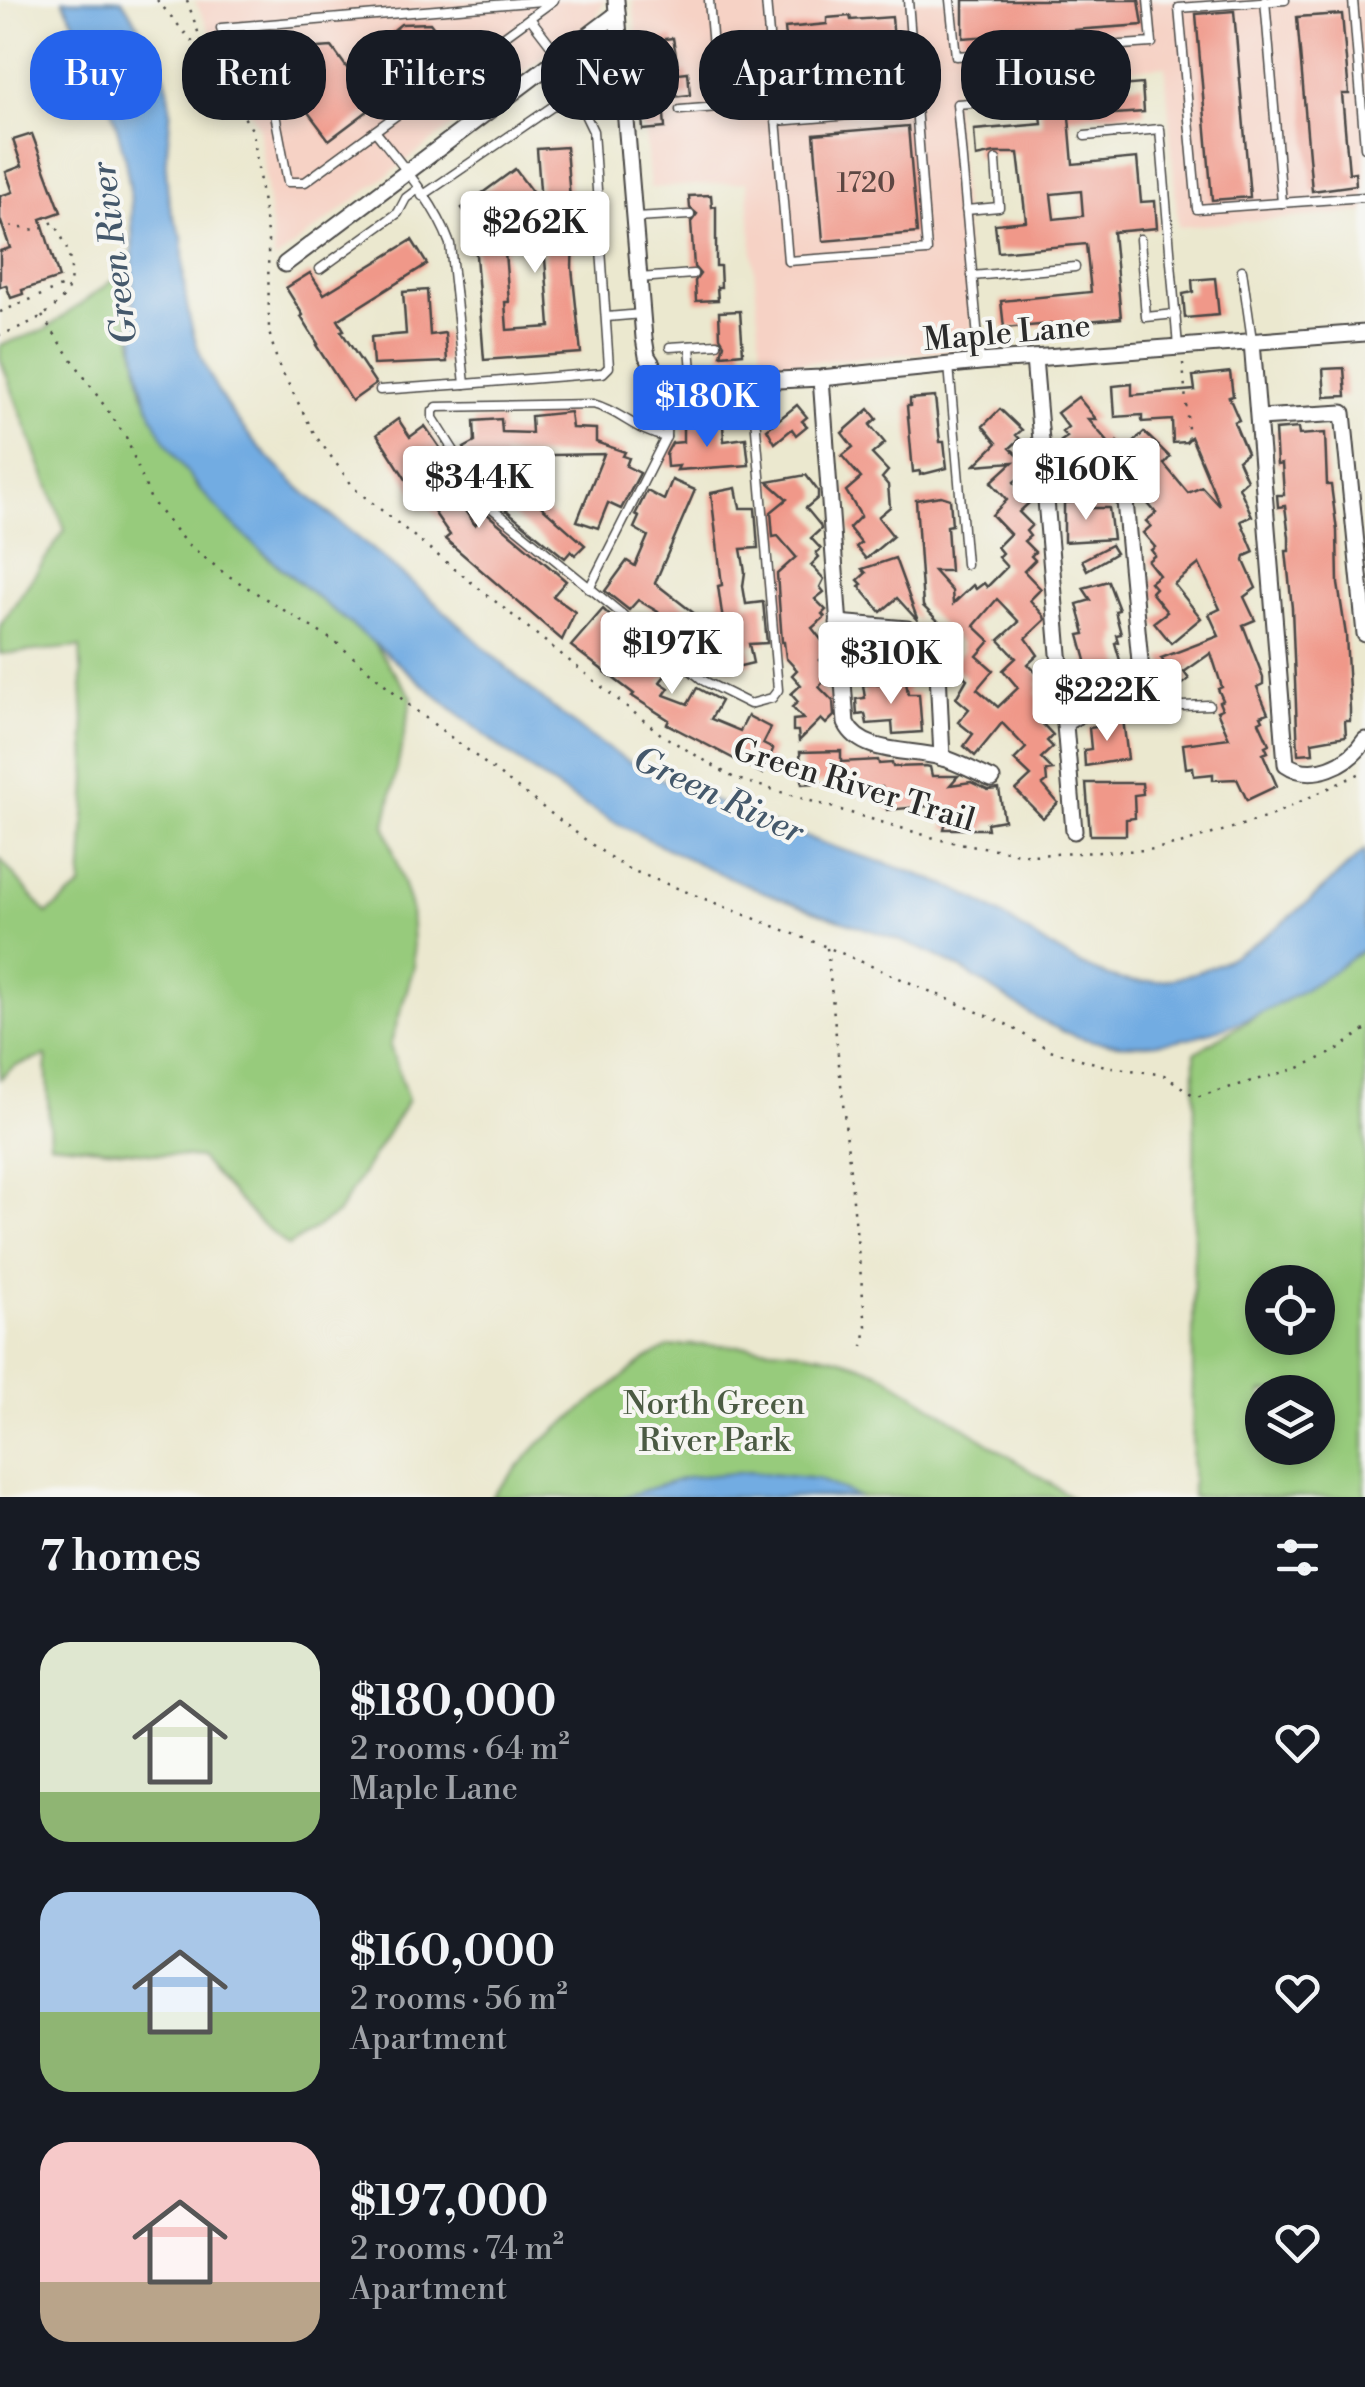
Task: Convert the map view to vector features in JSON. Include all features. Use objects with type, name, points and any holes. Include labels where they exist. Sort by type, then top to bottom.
[{"type":"street","points":[[591,30],[616,7]]},
{"type":"street","points":[[616,7],[647,356],[663,377]]},
{"type":"street","points":[[285,264],[541,72]]},
{"type":"street","name":"Maple Lane","points":[[663,377],[694,384],[821,378],[1365,333]]},
{"type":"street","points":[[1252,342],[1286,764],[1298,772],[1317,774],[1357,752],[1365,740]]},
{"type":"street","points":[[1034,358],[1074,831]]},
{"type":"street","points":[[821,378],[846,724],[851,734],[876,745],[942,758],[992,780]]},
{"type":"street","points":[[1259,418],[1343,413],[1365,634]]},
{"type":"street","points":[[1043,468],[1109,489],[1124,501],[1141,672],[1132,682],[1065,723]]},
{"type":"street","points":[[838,623],[908,628],[929,640],[938,671],[942,758]]},
{"type":"lane","points":[[554,0],[375,131],[305,182],[288,182],[275,114],[227,45],[220,28],[554,0]]},
{"type":"lane","points":[[680,110],[718,107],[709,0]]},
{"type":"lane","points":[[766,0],[788,261],[928,250],[915,120]]},
{"type":"lane","points":[[908,0],[910,30]]},
{"type":"lane","points":[[950,0],[956,56],[1152,44],[1148,0]]},
{"type":"lane","points":[[1284,0],[1179,8],[1197,209],[1365,197]]},
{"type":"lane","points":[[1353,0],[1365,148]]},
{"type":"lane","points":[[1265,1],[1282,203]]},
{"type":"lane","points":[[530,18],[541,33]]},
{"type":"lane","points":[[320,270],[398,213],[406,198],[565,98],[578,100],[593,131],[609,367],[603,373],[380,390]]},
{"type":"lane","points":[[961,104],[957,104],[980,362]]},
{"type":"lane","points":[[776,121],[789,120]]},
{"type":"lane","points":[[1086,136],[1160,129],[1180,347]]},
{"type":"lane","points":[[375,131],[446,230],[465,384]]},
{"type":"lane","points":[[966,210],[999,207],[996,160]]},
{"type":"lane","points":[[635,218],[690,214]]},
{"type":"lane","points":[[1140,239],[1146,317],[1176,314]]},
{"type":"lane","points":[[972,276],[1075,267]]},
{"type":"lane","points":[[1242,270],[1252,342]]},
{"type":"lane","points":[[639,278],[693,274]]},
{"type":"lane","points":[[607,317],[642,314]]},
{"type":"lane","points":[[670,347],[717,344]]},
{"type":"lane","points":[[690,346],[694,384]]},
{"type":"lane","points":[[949,365],[966,564]]},
{"type":"lane","points":[[590,589],[666,437],[663,377]]},
{"type":"lane","points":[[666,437],[635,428],[611,408],[593,404],[437,406],[432,411],[488,505],[704,682],[750,704],[772,698],[778,690],[752,381]]},
{"type":"lane","points":[[1132,682],[1156,707],[1209,705]]},
{"type":"path","name":"Green River Trail","points":[[157,0],[182,30]]},
{"type":"path","points":[[187,0],[197,30]]},
{"type":"path","name":"Green River Trail","points":[[247,120],[257,147],[268,242],[272,347],[296,400],[331,460],[356,488],[662,736],[734,778],[941,840],[1031,855],[1116,853],[1180,844],[1268,816],[1365,772]]},
{"type":"path","points":[[0,225],[36,230],[54,222],[71,260],[67,294],[57,308],[0,334]]},
{"type":"path","points":[[0,312],[70,283]]},
{"type":"path","points":[[42,316],[135,452],[152,500],[194,550],[337,643],[524,796],[626,868],[827,947],[1006,1024],[1050,1050],[1105,1066],[1164,1075],[1196,1097],[1299,1068],[1334,1052],[1365,1030]]},
{"type":"path","points":[[1180,347],[1189,442]]},
{"type":"path","points":[[827,947],[866,1326],[863,1346]]},
{"type":"shaded area","points":[[604,0],[597,17],[580,30],[541,30],[541,59],[521,74],[521,30],[346,30],[346,120],[461,120],[275,260],[255,120],[326,120],[326,30],[210,30],[195,1]]},
{"type":"shaded area","points":[[633,0],[1365,0],[1365,212],[1178,227],[1165,66],[1131,69],[1131,30],[961,30],[961,82],[953,83],[974,349],[762,366],[747,182],[650,188],[644,120],[679,120],[679,30],[636,30]]},
{"type":"green space","points":[[120,275],[143,393],[196,486],[266,556],[372,641],[412,697],[385,825],[411,908],[414,966],[390,1046],[408,1100],[337,1214],[288,1246],[256,1219],[199,1158],[50,1143],[46,1056],[14,1066],[0,1079],[0,859],[47,914],[81,887],[87,779],[80,647],[0,654],[0,626],[65,530],[0,358],[0,345],[45,330]]},
{"type":"green space","points":[[1365,948],[1365,1497],[1192,1497],[1195,1053]]},
{"type":"green space","name":"North Green River Park","points":[[668,1347],[815,1353],[863,1366],[886,1376],[1071,1497],[491,1497],[539,1444],[643,1361]]},
{"type":"water","points":[[63,0],[122,0],[141,30],[78,30]]},
{"type":"water","points":[[162,70],[170,98],[167,191],[182,238],[189,316],[204,364],[250,437],[324,510],[514,675],[601,744],[666,781],[725,806],[944,885],[982,903],[1074,961],[1121,979],[1145,982],[1177,978],[1237,954],[1318,894],[1365,850],[1365,948],[1276,1005],[1210,1032],[1176,1041],[1141,1044],[1083,1039],[1040,1020],[939,957],[711,869],[609,819],[540,777],[249,539],[201,491],[162,435],[148,405],[135,341],[131,209],[115,120],[162,120]]},
{"type":"water","points":[[749,1472],[818,1479],[859,1497],[622,1497],[688,1477]]},
{"type":"building","points":[[963,0],[1139,0],[1143,25],[1074,30],[963,30]]},
{"type":"building","points":[[1234,11],[1250,197],[1212,200],[1196,14]]},
{"type":"building","points":[[1342,14],[1349,94],[1342,94],[1349,173],[1355,172],[1356,185],[1312,191],[1297,17]]},
{"type":"building","points":[[892,17],[893,30],[785,30],[827,24],[827,18]]},
{"type":"building","points":[[430,23],[435,30],[394,30],[401,24]]},
{"type":"building","points":[[326,47],[332,47],[346,67],[346,120],[356,120],[329,140],[314,120],[326,120]]},
{"type":"building","points":[[688,72],[690,95],[679,96],[679,73]]},
{"type":"building","points":[[1142,84],[1144,112],[1131,113],[1131,85]]},
{"type":"building","points":[[642,120],[664,120],[665,128],[643,130]]},
{"type":"building","points":[[1042,120],[1069,120],[1073,164],[1137,158],[1141,202],[1155,201],[1157,228],[1113,232],[1121,318],[1004,328],[1001,301],[1091,292],[1086,244],[998,252],[995,224],[1026,221],[1018,153],[976,157],[974,130],[1042,124]],"holes":[[[1081,191],[1083,216],[1054,219],[1051,194]]]},
{"type":"building","points":[[908,126],[917,233],[823,241],[814,134]]},
{"type":"building","points":[[32,134],[61,212],[41,219],[59,278],[22,290],[23,294],[11,298],[6,285],[0,287],[0,251],[10,248],[0,219],[0,196],[13,192],[6,172],[22,166],[13,140]]},
{"type":"building","points":[[566,147],[581,353],[484,360],[475,242],[504,240],[507,330],[550,327],[537,149]]},
{"type":"building","points":[[515,169],[532,192],[478,231],[462,208]]},
{"type":"building","points":[[711,195],[712,207],[716,206],[716,266],[720,266],[721,287],[717,287],[718,300],[696,301],[695,281],[700,274],[694,267],[691,222],[697,214],[690,208],[689,196]]},
{"type":"building","points":[[412,240],[427,264],[338,320],[344,330],[341,331],[376,384],[352,401],[286,288],[310,273],[324,294]]},
{"type":"building","points":[[1215,278],[1219,315],[1185,318],[1183,294],[1193,292],[1192,280]]},
{"type":"building","points":[[427,290],[430,335],[445,333],[447,362],[373,365],[371,337],[406,334],[403,292]]},
{"type":"building","points":[[740,311],[743,353],[721,355],[724,344],[719,312]]},
{"type":"building","points":[[1344,368],[1346,396],[1325,397],[1323,369]]},
{"type":"building","points":[[1230,372],[1233,396],[1229,397],[1239,420],[1234,422],[1247,453],[1238,460],[1247,480],[1239,487],[1252,516],[1241,521],[1254,552],[1245,556],[1244,561],[1256,588],[1244,597],[1255,620],[1243,625],[1263,677],[1263,684],[1257,687],[1268,713],[1259,722],[1269,744],[1265,746],[1268,752],[1263,754],[1277,786],[1247,800],[1237,779],[1213,780],[1213,774],[1194,776],[1193,767],[1186,768],[1183,744],[1229,738],[1217,711],[1222,709],[1218,689],[1222,687],[1211,653],[1184,672],[1189,679],[1179,687],[1163,670],[1168,667],[1161,658],[1219,636],[1209,614],[1220,609],[1199,564],[1174,584],[1201,618],[1171,643],[1154,622],[1167,612],[1151,592],[1155,588],[1150,582],[1159,575],[1148,561],[1155,555],[1151,550],[1155,547],[1143,533],[1151,526],[1146,521],[1156,513],[1144,499],[1148,495],[1123,466],[1112,476],[1097,460],[1084,469],[1061,441],[1067,437],[1062,432],[1068,427],[1057,413],[1078,397],[1096,419],[1088,419],[1115,450],[1117,442],[1125,450],[1144,432],[1170,457],[1164,464],[1188,493],[1202,487],[1220,506],[1191,437],[1186,442],[1173,443],[1172,420],[1142,422],[1142,415],[1115,417],[1113,386],[1132,384],[1132,395],[1195,390],[1193,376]]},
{"type":"building","points":[[935,397],[947,468],[920,475],[920,471],[913,472],[907,406],[910,399]]},
{"type":"building","points":[[797,405],[807,417],[802,421],[807,426],[796,435],[792,429],[775,443],[767,429]]},
{"type":"building","points":[[869,409],[877,419],[870,425],[885,443],[872,454],[888,471],[882,478],[888,485],[890,507],[878,517],[893,536],[866,559],[856,547],[861,543],[849,528],[861,516],[846,491],[861,478],[842,456],[853,447],[842,433]]},
{"type":"building","points":[[1000,409],[1022,430],[1016,435],[1020,439],[1010,448],[1028,470],[1014,482],[1029,503],[1019,512],[1032,525],[1026,531],[1030,536],[1024,541],[1035,552],[1031,556],[1035,560],[1024,571],[1041,589],[1030,600],[1045,620],[1026,638],[1038,655],[1028,664],[1042,679],[1036,693],[1052,710],[1040,721],[1053,735],[1047,741],[1053,747],[1041,758],[1053,770],[1046,771],[1047,782],[1043,785],[1058,803],[1043,818],[1016,790],[1031,776],[1014,760],[1026,748],[1002,723],[975,756],[964,746],[973,734],[958,722],[969,709],[956,698],[967,679],[951,664],[963,650],[962,645],[923,606],[916,500],[941,496],[950,499],[950,571],[934,571],[952,591],[953,604],[973,585],[976,589],[984,583],[987,587],[1007,567],[998,557],[1002,553],[997,547],[1010,534],[992,515],[1007,500],[991,482],[1013,462],[975,465],[997,443],[983,426]],"holes":[[[997,599],[1019,622],[999,640],[1016,658],[1003,670],[1018,688],[998,707],[977,689],[993,670],[977,656],[990,641],[974,626]]]},
{"type":"building","points":[[570,412],[572,428],[596,429],[596,442],[625,452],[623,456],[629,458],[626,466],[640,473],[621,509],[608,503],[598,528],[577,521],[604,454],[502,456],[521,493],[524,491],[585,545],[565,558],[495,501],[486,479],[482,482],[464,448],[475,442],[474,421],[501,419],[502,432],[532,433],[531,416]]},
{"type":"building","points":[[398,419],[410,437],[425,426],[440,448],[426,458],[440,478],[455,467],[470,490],[457,499],[475,525],[486,513],[566,581],[553,596],[575,612],[562,640],[445,539],[450,535],[425,499],[414,492],[377,434]]},
{"type":"building","points":[[723,425],[724,441],[746,438],[749,465],[677,470],[679,466],[667,467],[666,454],[672,443],[683,442],[683,427]]},
{"type":"building","points":[[1298,428],[1299,435],[1325,433],[1327,485],[1331,485],[1337,531],[1350,721],[1345,721],[1346,736],[1312,742],[1313,753],[1298,754],[1286,551],[1289,537],[1285,506],[1278,507],[1277,495],[1284,495],[1275,430]]},
{"type":"building","points":[[806,475],[818,491],[818,498],[806,508],[821,529],[811,538],[821,549],[811,565],[824,579],[820,587],[824,592],[815,599],[826,610],[822,614],[825,617],[812,628],[830,651],[820,660],[831,672],[819,687],[833,701],[834,716],[826,724],[821,719],[799,741],[798,731],[793,731],[793,720],[803,719],[792,707],[798,702],[791,694],[801,685],[792,675],[797,670],[786,658],[782,642],[777,574],[796,557],[778,536],[773,537],[771,512],[787,499],[768,482]]},
{"type":"building","points":[[672,480],[695,490],[655,583],[713,628],[701,648],[685,638],[676,649],[652,629],[661,618],[656,615],[658,612],[638,600],[629,610],[605,591],[627,561],[635,566],[648,536],[634,528],[639,517],[635,515],[647,491],[664,500]]},
{"type":"building","points":[[736,488],[740,508],[755,508],[758,548],[741,549],[743,586],[746,604],[763,602],[767,643],[749,644],[753,663],[728,669],[711,493]]},
{"type":"building","points":[[1082,501],[1083,508],[1109,508],[1113,539],[1064,542],[1064,503]]},
{"type":"building","points":[[1111,545],[1116,553],[1087,570],[1082,560]]},
{"type":"building","points":[[895,558],[918,621],[897,598],[881,612],[859,586],[862,584],[858,580],[866,573],[862,569]]},
{"type":"building","points":[[1108,581],[1119,610],[1115,611],[1121,634],[1116,635],[1115,643],[1123,671],[1113,674],[1114,680],[1093,686],[1079,635],[1085,634],[1077,604],[1091,600],[1083,588]]},
{"type":"building","points":[[603,609],[622,628],[610,643],[641,663],[652,648],[666,660],[671,668],[660,682],[669,688],[664,695],[688,704],[697,688],[721,701],[711,719],[740,731],[748,716],[771,728],[763,744],[773,749],[763,774],[667,724],[669,720],[632,696],[571,646]]},
{"type":"building","points":[[906,681],[908,694],[919,694],[922,732],[893,734],[892,722],[867,724],[865,714],[857,715],[856,699],[865,698],[863,685]]},
{"type":"building","points":[[1123,719],[1128,759],[1085,766],[1084,750],[1091,749],[1089,728]]},
{"type":"building","points":[[841,751],[841,762],[878,760],[879,764],[892,763],[893,767],[926,766],[932,776],[958,776],[950,785],[971,782],[988,790],[999,789],[1004,820],[987,823],[988,829],[944,829],[946,821],[941,821],[940,805],[887,810],[882,787],[833,791],[833,782],[802,784],[800,752]]},
{"type":"building","points":[[1086,783],[1142,783],[1143,794],[1134,795],[1135,818],[1126,819],[1126,835],[1090,835]]},
{"type":"water label","name":"Green River","points":[[115,253]]},
{"type":"water label","name":"Green River","points":[[718,796]]}]
